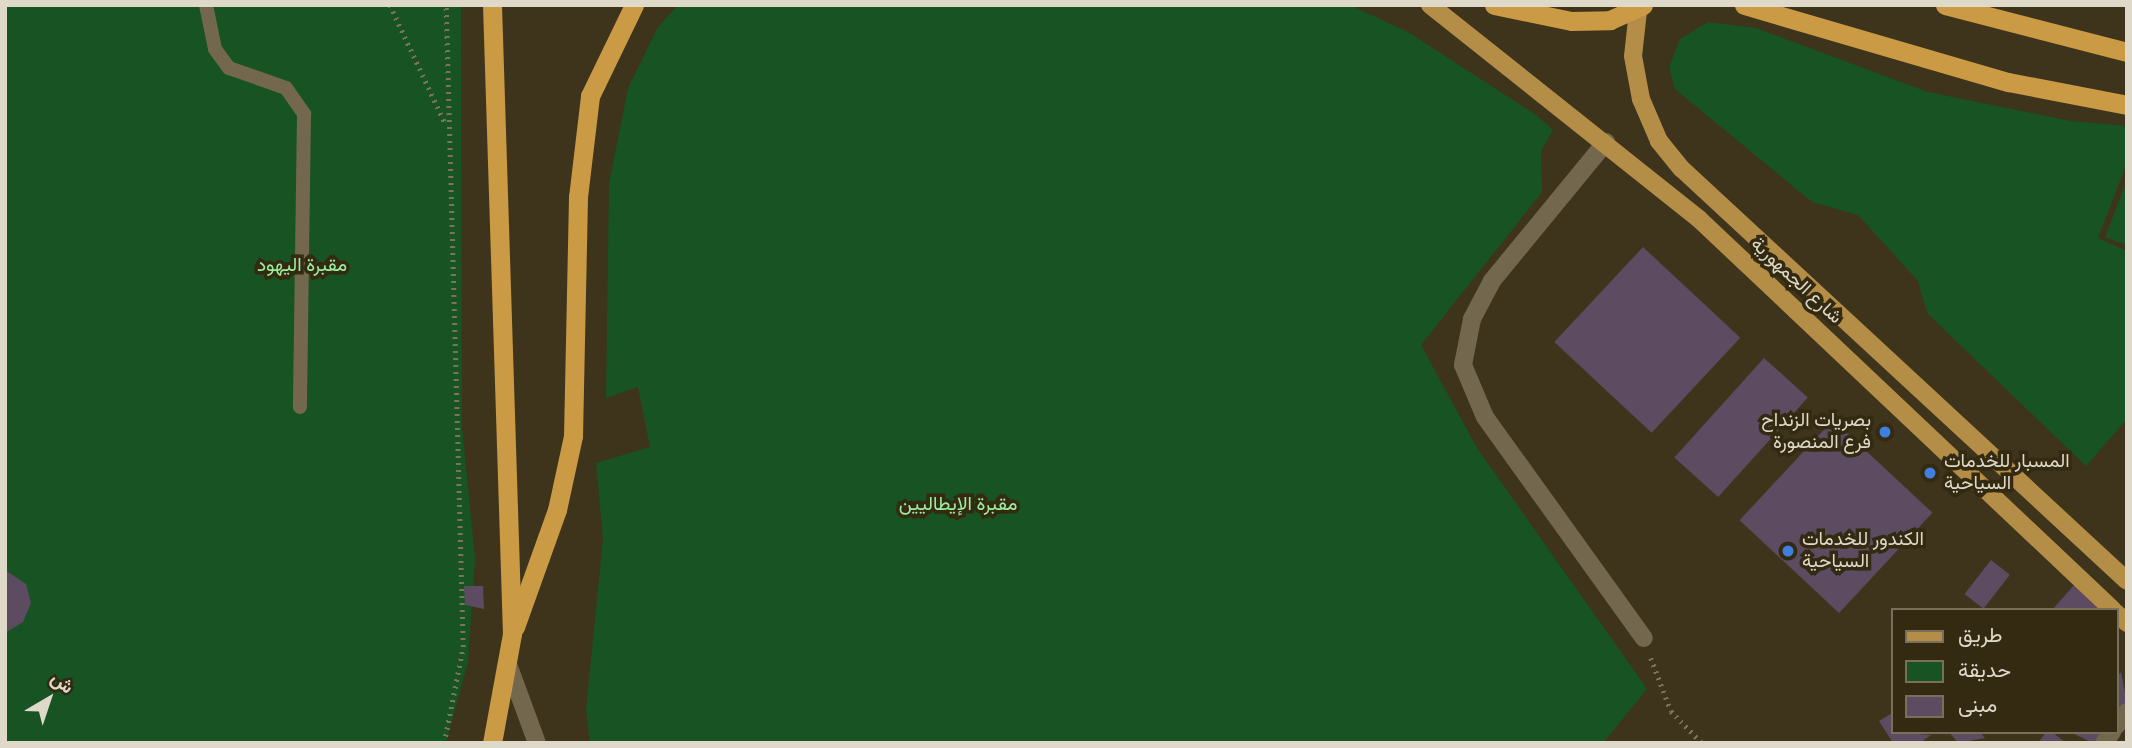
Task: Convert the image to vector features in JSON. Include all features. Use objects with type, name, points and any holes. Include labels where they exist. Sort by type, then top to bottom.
[{"type":"highway","points":[[492,5],[512,634],[509,667],[492,743]]},
{"type":"highway","points":[[512,634],[557,510],[573,436],[578,197],[590,96],[634,5]]},
{"type":"highway","points":[[1494,5],[1571,22],[1640,8]]},
{"type":"highway","points":[[1744,5],[2008,82],[2127,105]]},
{"type":"highway","points":[[1945,5],[2127,52]]},
{"type":"main road","name":"شارع الجمهورية","points":[[1430,5],[1606,142],[1699,219],[2112,608]]},
{"type":"main road","name":"شارع الجمهورية","points":[[1640,8],[1633,56],[1641,99],[1659,141],[1682,169],[2127,581]]},
{"type":"street","points":[[1606,142],[1492,281],[1472,319],[1462,365],[1485,417],[1643,638]]},
{"type":"street","points":[[509,667],[537,743]]},
{"type":"lane","points":[[206,5],[215,49],[229,68],[286,88],[304,114],[300,407]]},
{"type":"path","points":[[390,5],[448,131]]},
{"type":"path","points":[[444,743],[463,647],[446,5]]},
{"type":"path","points":[[1643,638],[1671,711],[1702,743]]},
{"type":"green space","name":"مقبرة اليهود","points":[[5,5],[461,5],[462,426],[475,559],[468,662],[446,743],[5,743]]},
{"type":"green space","name":"مقبرة الإيطاليين","points":[[678,5],[1350,5],[1408,32],[1536,115],[1553,130],[1541,151],[1542,192],[1421,345],[1477,448],[1647,689],[1603,743],[590,743],[586,710],[603,539],[596,463],[650,447],[638,387],[606,398],[609,183],[628,88],[658,27]]},
{"type":"green space","points":[[1708,22],[1756,28],[1928,92],[2071,121],[2127,126],[2127,163],[2098,238],[2127,251],[2127,419],[2086,466],[1927,313],[1918,281],[1858,215],[1812,202],[1675,89],[1669,67],[1680,39]]},
{"type":"green space","points":[[2127,180],[2127,245],[2105,237]]},
{"type":"building","points":[[1643,247],[1740,338],[1652,433],[1554,342]]},
{"type":"building","points":[[1764,358],[1808,397],[1718,497],[1674,458]]},
{"type":"building","points":[[1833,420],[1932,513],[1839,613],[1740,520]]},
{"type":"building","points":[[1991,560],[2010,575],[1983,608],[1965,594]]},
{"type":"building","points":[[5,570],[26,584],[31,603],[23,622],[5,633]]},
{"type":"building","points":[[2075,584],[2102,608],[2054,608]]},
{"type":"building","points":[[464,586],[483,586],[484,609],[465,605]]},
{"type":"building","points":[[2121,672],[2127,703],[2118,713],[2118,676]]},
{"type":"building","points":[[1890,714],[1890,734],[1931,735],[1920,743],[1893,743],[1879,721]]},
{"type":"building","points":[[1951,734],[1982,734],[1985,738],[1958,743]]},
{"type":"building","points":[[2045,734],[2055,734],[2066,743],[2038,743]]},
{"type":"building","points":[[2074,734],[2100,734],[2093,743]]},
{"type":"place","name":"بصريات الزنداح فرع المنصورة","points":[[1885,432]]},
{"type":"place","name":"المسبار للخدمات السياحية","points":[[1930,473]]},
{"type":"place","name":"الكندور للخدمات السياحية","points":[[1788,551]]}]
